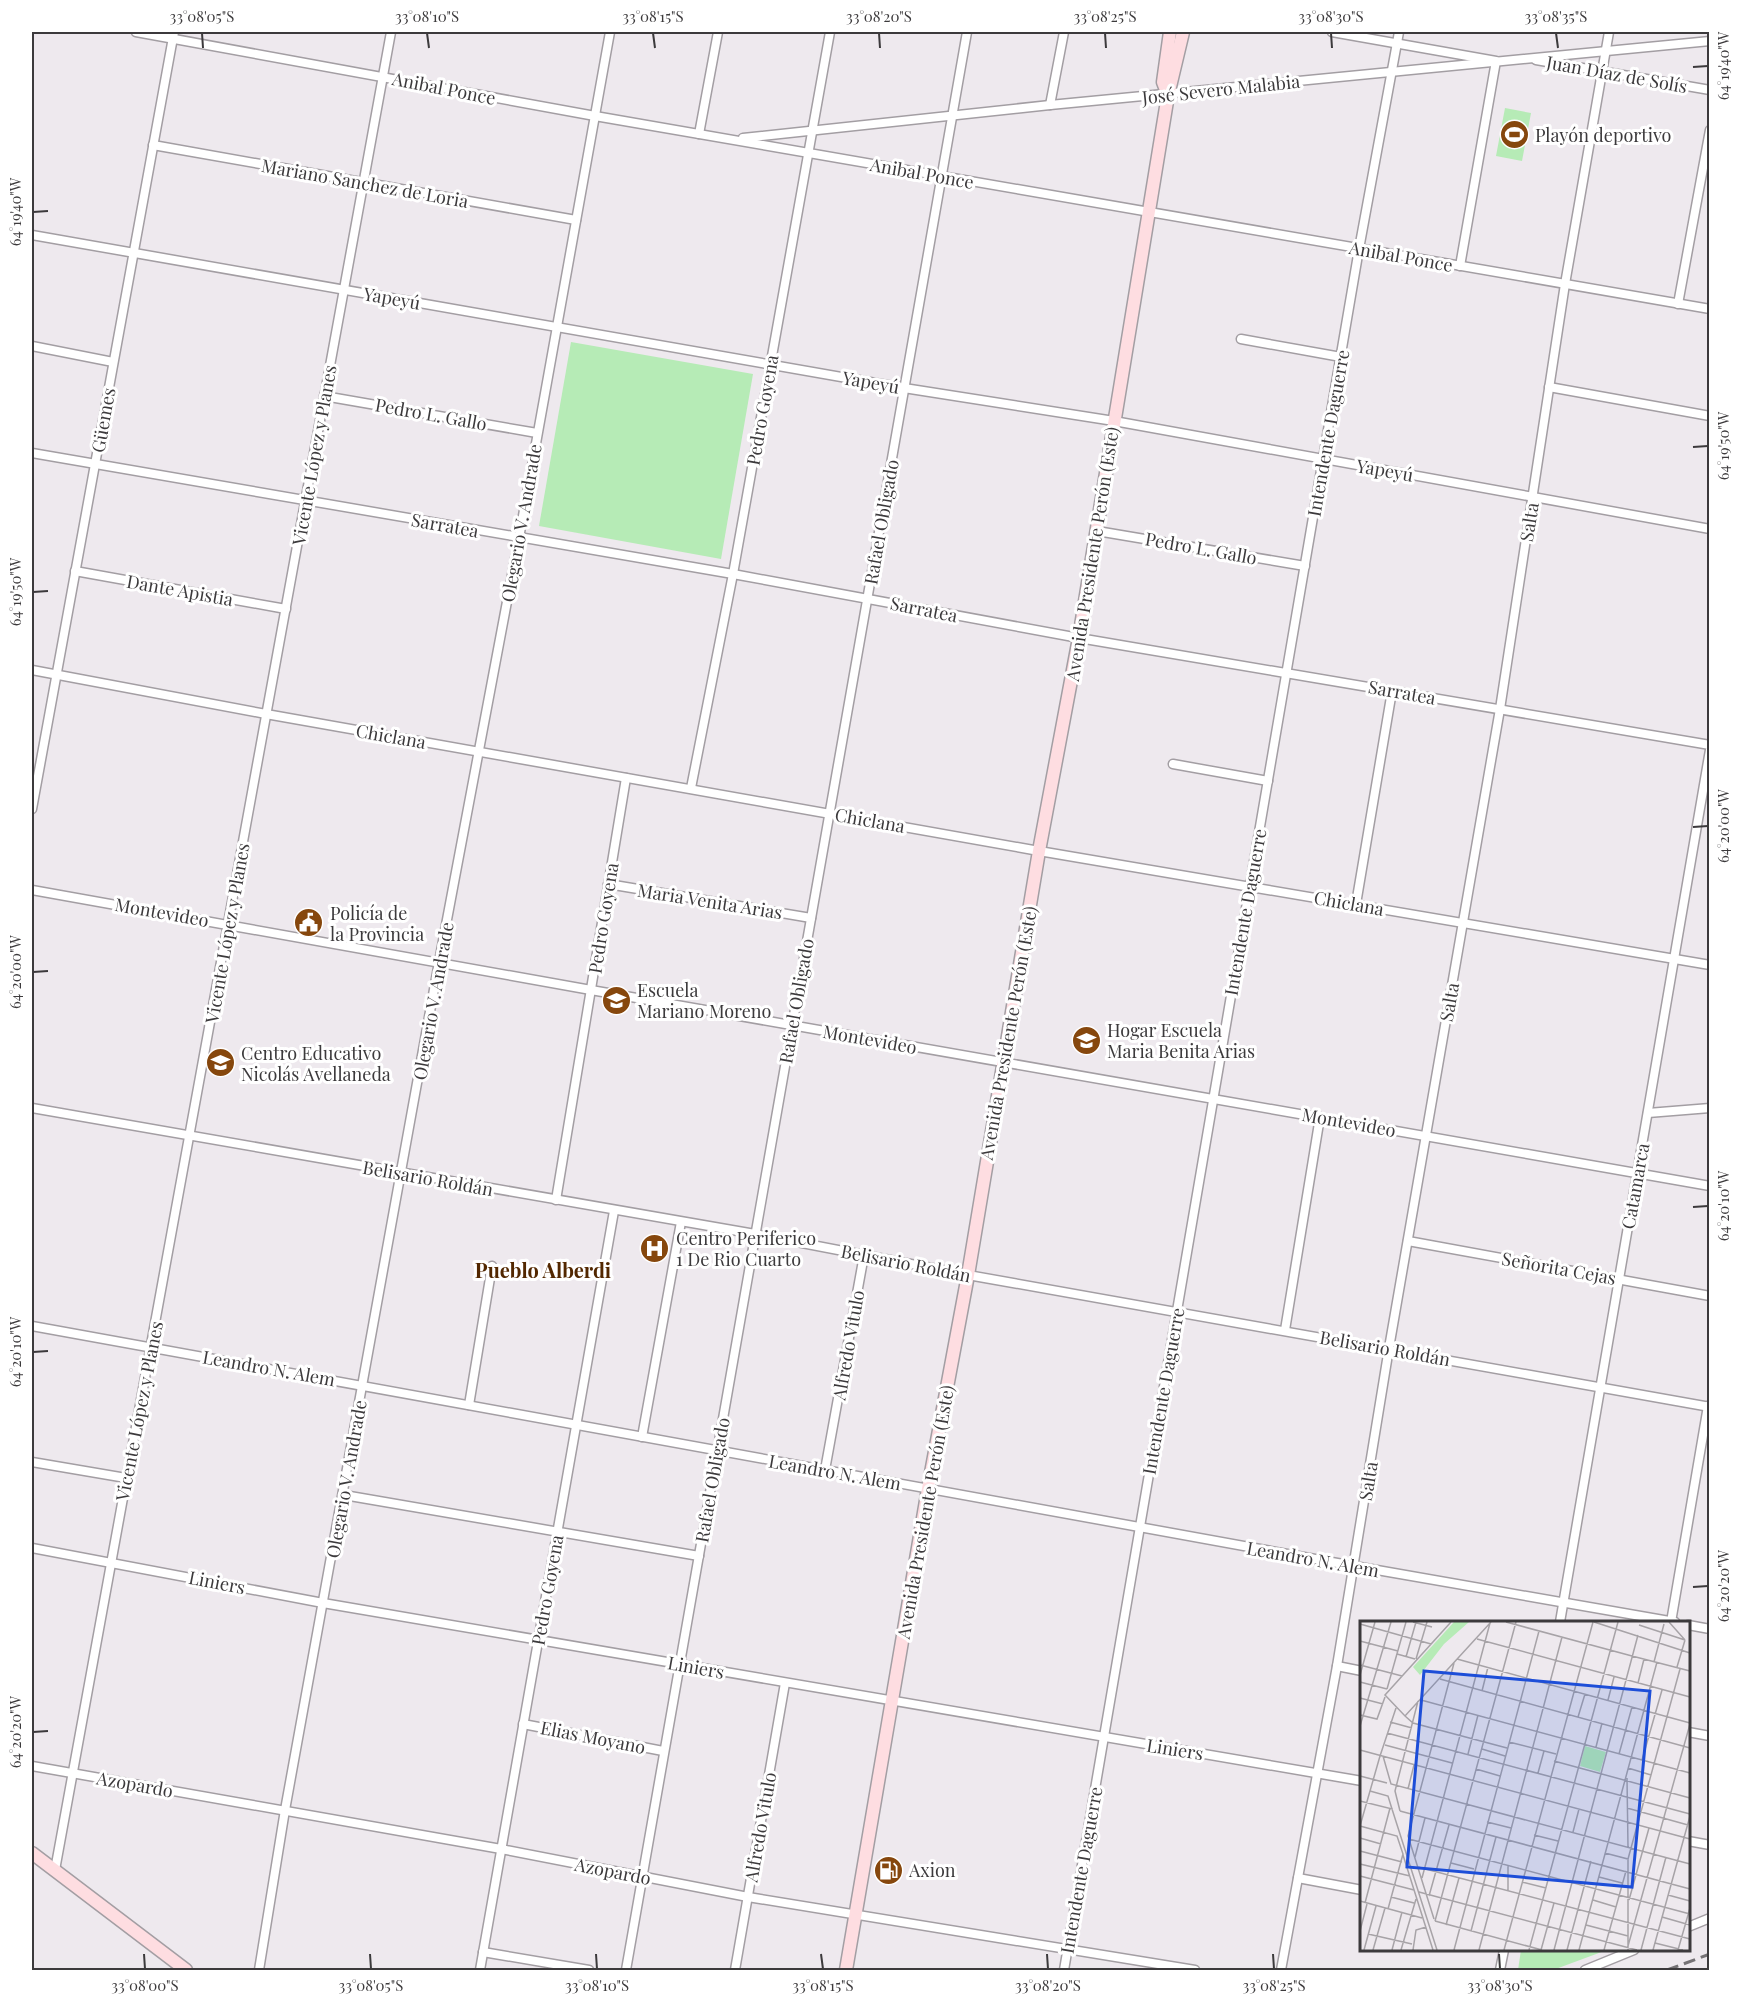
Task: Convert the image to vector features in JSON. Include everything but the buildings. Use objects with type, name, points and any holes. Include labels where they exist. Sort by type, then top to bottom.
[{"type":"main road","name":"Avenida Presidente Perón (Este)","points":[[1168,95],[1162,81],[1170,32]]},
{"type":"main road","name":"Avenida Presidente Perón (Este)","points":[[846,1971],[928,1489],[968,1275],[1039,851],[1079,638],[1168,95],[1183,32]]},
{"type":"main road","points":[[32,1853],[186,1971]]},
{"type":"street","name":"Anibal Ponce","points":[[136,32],[173,35],[595,116],[1710,309]]},
{"type":"street","name":"Vicente López y Planes","points":[[55,1870],[391,32]]},
{"type":"street","name":"Olegario V. Andrade","points":[[260,1971],[285,1810],[610,32]]},
{"type":"street","points":[[699,134],[718,32]]},
{"type":"street","name":"Pedro Goyena","points":[[691,788],[733,574],[830,32]]},
{"type":"street","name":"Rafael Obligado","points":[[626,1971],[967,32]]},
{"type":"street","points":[[1050,105],[1064,32]]},
{"type":"street","points":[[1332,32],[1496,61],[1460,266]]},
{"type":"street","name":"Intendente Daguerre","points":[[1064,1971],[1359,249],[1399,32]]},
{"type":"street","name":"Salta","points":[[1281,1971],[1337,1666],[1389,1348],[1500,709],[1565,284],[1609,32]]},
{"type":"street","name":"Güemes","points":[[32,809],[173,35]]},
{"type":"street","name":"José Severo Malabia","points":[[732,140],[1050,105],[1710,41]]},
{"type":"street","name":"Juan Díaz de Solís","points":[[1525,58],[1710,90]]},
{"type":"street","points":[[1678,304],[1710,130]]},
{"type":"street","name":"Mariano Sanchez de Loria","points":[[153,145],[576,220]]},
{"type":"street","name":"Yapeyú","points":[[32,235],[904,388],[1114,421],[1710,529]]},
{"type":"street","points":[[1241,339],[1341,357]]},
{"type":"street","points":[[32,346],[113,362]]},
{"type":"street","points":[[1549,387],[1710,416]]},
{"type":"street","name":"Pedro L. Gallo","points":[[324,396],[537,433]]},
{"type":"street","name":"Sarratea","points":[[32,453],[733,574],[1079,638],[1710,746]]},
{"type":"street","name":"Pedro L. Gallo","points":[[1097,531],[1305,566]]},
{"type":"street","name":"Dante Apistia","points":[[75,571],[286,609]]},
{"type":"street","name":"Chiclana","points":[[32,670],[266,714],[1039,851],[1710,965]]},
{"type":"street","points":[[1356,904],[1392,691]]},
{"type":"street","name":"Catamarca","points":[[1560,1621],[1710,750]]},
{"type":"street","points":[[1173,764],[1268,781]]},
{"type":"street","name":"Pedro Goyena","points":[[556,1200],[626,778]]},
{"type":"street","name":"Maria Venita Arias","points":[[608,884],[811,918]]},
{"type":"street","name":"Montevideo","points":[[32,890],[1710,1186]]},
{"type":"street","name":"Belisario Roldán","points":[[32,1108],[755,1234],[968,1275],[1389,1348],[1709,1407]]},
{"type":"street","points":[[1648,1113],[1710,1108]]},
{"type":"street","points":[[1285,1330],[1320,1117]]},
{"type":"street","name":"Pedro Goyena","points":[[480,1971],[614,1210]]},
{"type":"street","points":[[642,1437],[681,1222]]},
{"type":"street","name":"Señorita Cejas","points":[[1408,1241],[1710,1296]]},
{"type":"street","name":"Alfredo Vitulo","points":[[825,1470],[864,1255]]},
{"type":"street","points":[[469,1405],[492,1266]]},
{"type":"street","name":"Leandro N. Alem","points":[[32,1326],[1668,1621]]},
{"type":"street","points":[[1673,1621],[1709,1407]]},
{"type":"street","points":[[32,1462],[126,1478]]},
{"type":"street","points":[[344,1495],[699,1556]]},
{"type":"street","name":"Liniers","points":[[32,1548],[323,1603],[1104,1738],[1360,1780]]},
{"type":"street","points":[[1690,1625],[1710,1629]]},
{"type":"street","points":[[1337,1666],[1360,1671]]},
{"type":"street","name":"Alfredo Vitulo","points":[[735,1971],[785,1683]]},
{"type":"street","name":"Elias Moyano","points":[[523,1724],[663,1751]]},
{"type":"street","points":[[1690,1732],[1710,1736]]},
{"type":"street","name":"Azopardo","points":[[32,1766],[501,1849],[748,1897],[1195,1971]]},
{"type":"street","points":[[1690,1841],[1710,1845]]},
{"type":"street","points":[[1298,1878],[1360,1890]]},
{"type":"street","points":[[1690,1927],[1710,1918]]},
{"type":"street","points":[[1500,1971],[1504,1951]]},
{"type":"street","points":[[1585,1971],[1632,1951]]},
{"type":"street","points":[[483,1952],[589,1971]]},
{"type":"green space","name":"Playón deportivo","points":[[1505,108],[1531,113],[1522,161],[1496,156]]},
{"type":"green space","points":[[571,342],[753,374],[721,559],[539,526]]},
{"type":"green space","points":[[1521,1951],[1604,1951],[1553,1970],[1518,1970]]},
{"type":"railway","points":[[1667,1970],[1710,1954]]},
{"type":"place","name":"Playón deportivo","points":[[1514,135]]},
{"type":"place","name":"Policía de la Provincia","points":[[309,923]]},
{"type":"place","name":"Escuela Mariano Moreno","points":[[616,1000]]},
{"type":"place","name":"Hogar Escuela Maria Benita Arias","points":[[1086,1040]]},
{"type":"place","name":"Centro Educativo Nicolás Avellaneda","points":[[220,1063]]},
{"type":"place","name":"Centro Periferico 1 De Rio Cuarto","points":[[655,1248]]},
{"type":"place","name":"Axion","points":[[888,1870]]},
{"type":"district","name":"Pueblo Alberdi","points":[[543,1269]]}]
